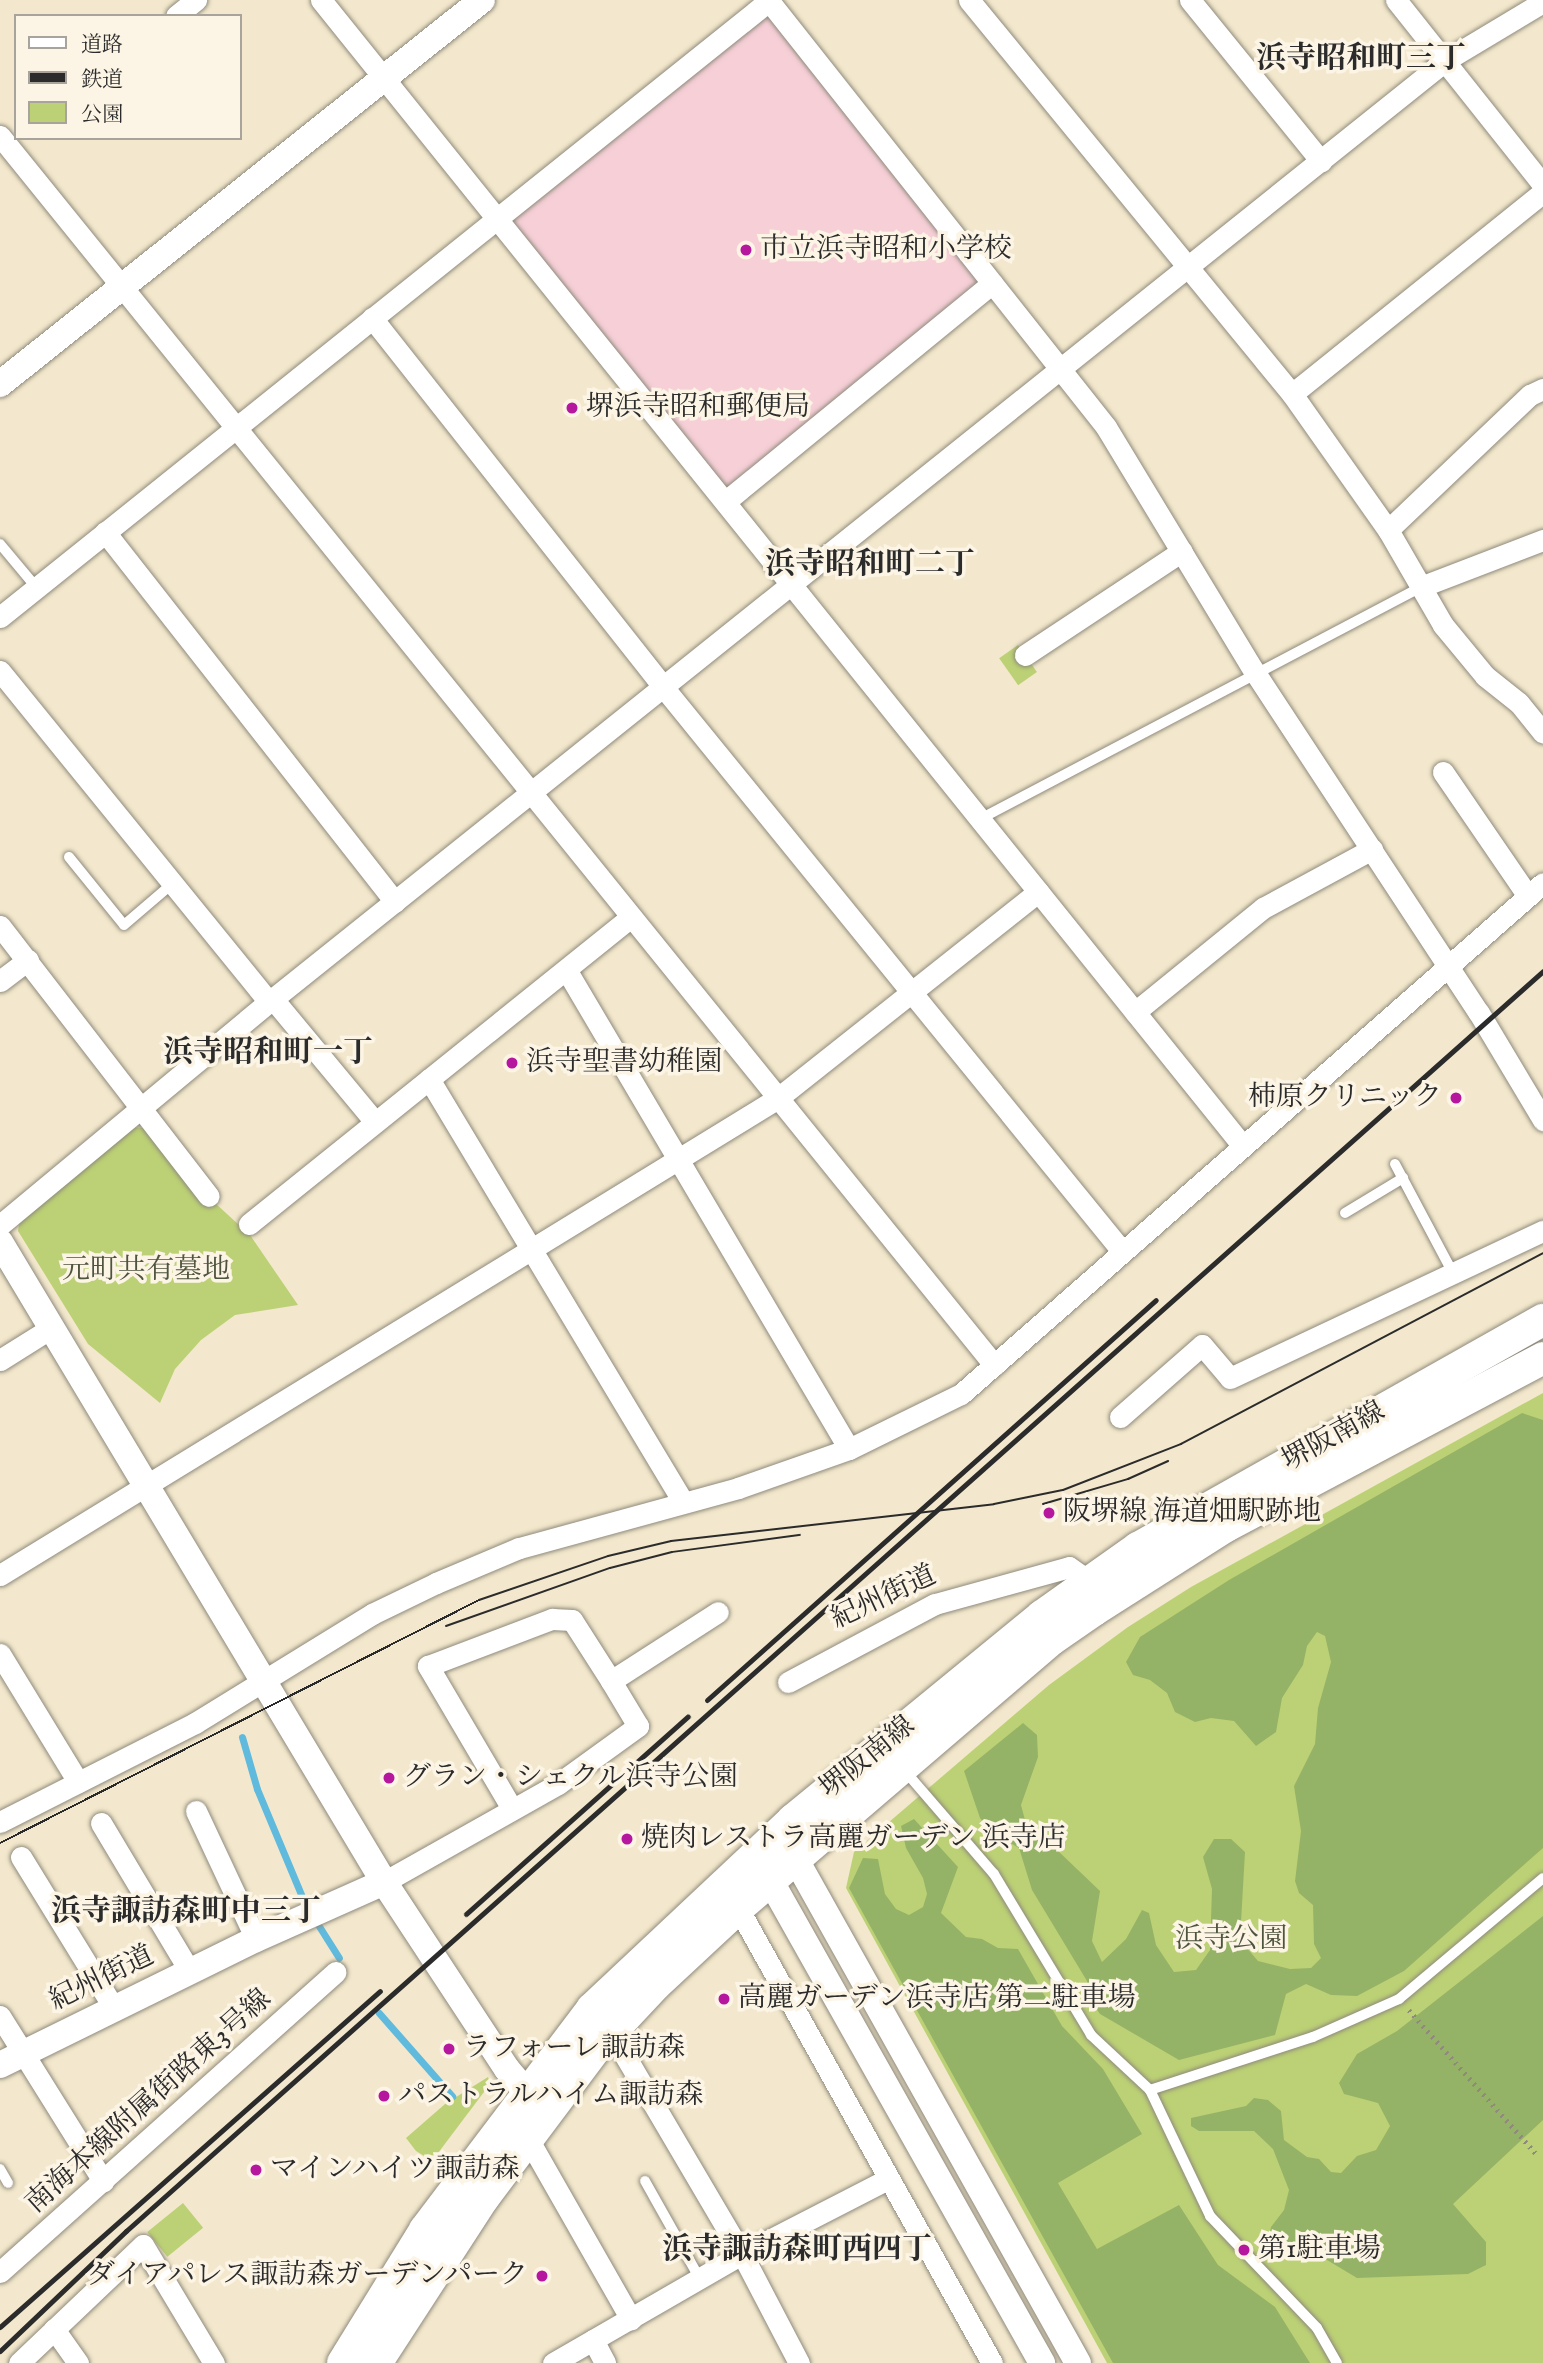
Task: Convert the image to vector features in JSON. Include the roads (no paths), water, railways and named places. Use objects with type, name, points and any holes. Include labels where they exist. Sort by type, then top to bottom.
[{"type":"main road","name":"堺阪南線","points":[[376,2363],[625,1974],[754,1854],[1089,1581],[1190,1516],[1543,1320]]},
{"type":"main road","name":"堺阪南線","points":[[343,2363],[425,2230],[611,2032],[738,1908],[1052,1639],[1167,1560],[1543,1357]]},
{"type":"street","points":[[178,14],[195,0]]},
{"type":"street","points":[[321,0],[499,217],[726,500],[792,587],[1242,1145]]},
{"type":"street","points":[[0,384],[482,0]]},
{"type":"street","points":[[0,617],[769,0],[1106,427],[1254,671],[1448,965],[1542,1118]]},
{"type":"street","points":[[969,0],[1292,394],[1388,530],[1423,586],[1443,625],[1485,676],[1519,704],[1543,733]]},
{"type":"street","points":[[1190,0],[1321,162]]},
{"type":"street","points":[[1396,0],[1543,184]]},
{"type":"street","points":[[0,1224],[271,1000],[1062,371],[1446,60],[1538,3]]},
{"type":"street","points":[[8,145],[630,918],[994,1365]]},
{"type":"street","points":[[1292,394],[1543,192]]},
{"type":"street","points":[[726,500],[992,283]]},
{"type":"street","points":[[372,318],[664,688],[914,992],[1121,1250]]},
{"type":"street","points":[[1388,530],[1530,396],[1543,389]]},
{"type":"street","points":[[105,532],[395,902]]},
{"type":"street","points":[[1423,586],[1543,540]]},
{"type":"street","points":[[1025,655],[1182,551]]},
{"type":"street","points":[[0,671],[173,883],[375,1122]]},
{"type":"street","points":[[0,1822],[195,1723],[372,1614],[436,1583],[519,1548],[683,1502],[849,1449],[961,1394],[1121,1250],[1536,889],[1443,772]]},
{"type":"street","points":[[1135,1013],[1263,908],[1372,849]]},
{"type":"street","points":[[0,1575],[146,1488],[778,1098],[1038,892]]},
{"type":"street","points":[[249,1224],[630,918]]},
{"type":"street","points":[[0,926],[209,1196]]},
{"type":"street","points":[[0,981],[28,960]]},
{"type":"street","points":[[567,971],[849,1449]]},
{"type":"street","points":[[429,1079],[683,1502]]},
{"type":"street","points":[[1120,1417],[1202,1345],[1230,1378],[1543,1231]]},
{"type":"street","points":[[0,1242],[146,1488],[266,1681],[384,1882],[533,2115],[631,2319]]},
{"type":"street","points":[[0,1360],[51,1328]]},
{"type":"street","name":"紀州街道","points":[[788,1682],[935,1604],[1069,1567],[1089,1581]]},
{"type":"street","points":[[611,1681],[718,1612]]},
{"type":"street","points":[[384,1882],[511,1807],[558,1783],[638,1726],[572,1620],[552,1619],[428,1666],[511,1807]]},
{"type":"street","points":[[0,1654],[78,1782]]},
{"type":"street","points":[[196,1811],[256,1939]]},
{"type":"street","points":[[101,1823],[190,1972]]},
{"type":"street","points":[[779,1832],[797,1858],[1078,2363]]},
{"type":"street","points":[[754,1854],[1042,2363]]},
{"type":"street","points":[[21,1857],[114,2008]]},
{"type":"street","name":"紀州街道","points":[[11,2059],[256,1939],[384,1882]]},
{"type":"street","points":[[738,1908],[992,2363]]},
{"type":"street","name":"南海本線附属街路東3号線","points":[[0,2272],[335,1972]]},
{"type":"street","points":[[0,2015],[11,2059],[103,2181]]},
{"type":"street","points":[[611,2032],[742,2254],[799,2363]]},
{"type":"street","points":[[554,2363],[742,2254],[888,2179]]},
{"type":"street","points":[[19,2363],[143,2245],[214,2363]]},
{"type":"street","points":[[54,2329],[78,2363]]},
{"type":"street","points":[[593,2340],[605,2363]]},
{"type":"lane","points":[[0,544],[36,587]]},
{"type":"lane","points":[[980,819],[1254,671],[1423,586]]},
{"type":"lane","points":[[69,857],[124,925],[173,883]]},
{"type":"lane","points":[[1395,1164],[1453,1273]]},
{"type":"lane","points":[[1345,1213],[1403,1178]]},
{"type":"lane","points":[[903,1769],[995,1874],[1091,2035],[1150,2091],[1210,2216],[1317,2328],[1337,2363]]},
{"type":"lane","points":[[1150,2091],[1313,2037],[1399,1999],[1543,1878]]},
{"type":"lane","points":[[0,2169],[8,2183]]},
{"type":"lane","points":[[645,2180],[700,2278]]},
{"type":"waterway","points":[[242,1737],[257,1789],[303,1899]]},
{"type":"waterway","points":[[317,1923],[339,1958]]},
{"type":"waterway","points":[[379,2013],[452,2096]]},
{"type":"tram line","points":[[0,1843],[479,1600],[608,1556],[671,1541],[994,1504],[1063,1490],[1181,1444],[1543,1253]]},
{"type":"tram line","points":[[1043,1504],[1128,1479],[1168,1461]]},
{"type":"tram line","points":[[446,1626],[610,1568],[672,1552],[800,1535]]},
{"type":"railway","points":[[0,2351],[126,2231],[1543,971]]},
{"type":"railway","points":[[707,1700],[1156,1300]]},
{"type":"railway","points":[[466,1914],[688,1716]]},
{"type":"railway","points":[[0,2327],[380,1991]]},
{"type":"place","name":"市立浜寺昭和小学校","points":[[746,250]]},
{"type":"place","name":"堺浜寺昭和郵便局","points":[[572,408]]},
{"type":"place","name":"浜寺聖書幼稚園","points":[[512,1063]]},
{"type":"place","name":"柿原クリニック","points":[[1456,1098]]},
{"type":"place","name":"阪堺線 海道畑駅跡地","points":[[1049,1513]]},
{"type":"place","name":"グラン・シェクル浜寺公園","points":[[389,1778]]},
{"type":"place","name":"焼肉レストラ高麗ガーデン 浜寺店","points":[[627,1839]]},
{"type":"place","name":"高麗ガーデン浜寺店 第二駐車場","points":[[724,1999]]},
{"type":"place","name":"ラフォーレ諏訪森","points":[[449,2049]]},
{"type":"place","name":"パストラルハイム諏訪森","points":[[384,2096]]},
{"type":"place","name":"マインハイツ諏訪森","points":[[256,2170]]},
{"type":"place","name":"第1駐車場","points":[[1244,2250]]},
{"type":"place","name":"ダイアパレス諏訪森ガーデンパーク","points":[[542,2276]]},
{"type":"district","name":"浜寺昭和町三丁","points":[[1361,59]]},
{"type":"district","name":"浜寺昭和町二丁","points":[[870,565]]},
{"type":"district","name":"浜寺昭和町一丁","points":[[268,1053]]},
{"type":"district","name":"浜寺諏訪森町中三丁","points":[[186,1912]]},
{"type":"district","name":"浜寺諏訪森町西四丁","points":[[797,2250]]},
{"type":"park label","name":"元町共有墓地","points":[[146,1271]]},
{"type":"park label","name":"浜寺公園","points":[[1231,1940]]}]
